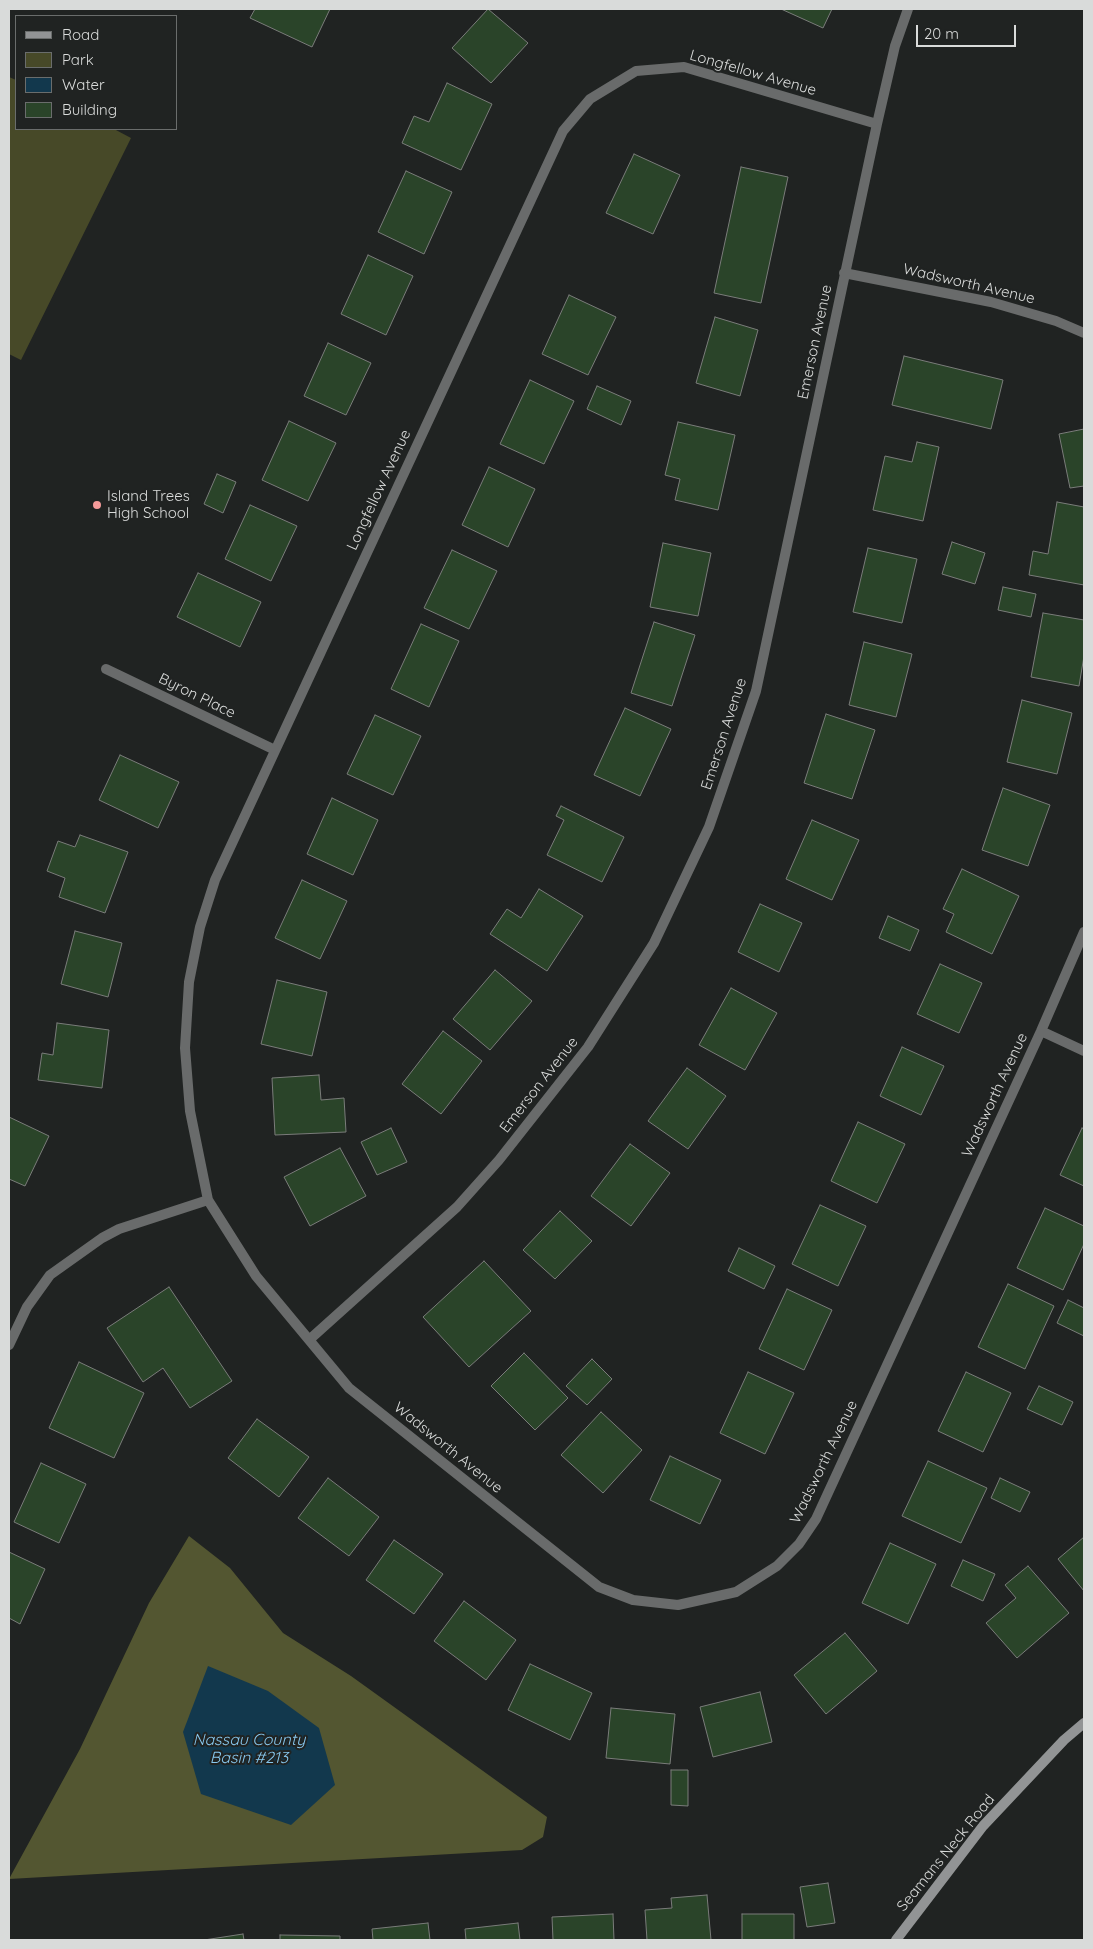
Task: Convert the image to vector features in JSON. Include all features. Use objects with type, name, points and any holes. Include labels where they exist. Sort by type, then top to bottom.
[{"type":"main road","name":"Seamans Neck Road","points":[[896,1940],[983,1826],[1064,1740],[1084,1723]]},
{"type":"street","name":"Emerson Avenue","points":[[309,1340],[457,1207],[499,1160],[588,1047],[654,943],[709,827],[756,691],[877,124],[895,46],[908,9]]},
{"type":"street","name":"Longfellow Avenue","points":[[208,1200],[190,1102],[185,1048],[189,982],[200,927],[216,880],[275,750],[550,155],[563,131],[590,99],[636,71],[684,67],[877,124]]},
{"type":"street","name":"Wadsworth Avenue","points":[[844,273],[991,302],[1056,321],[1084,332]]},
{"type":"street","name":"Byron Place","points":[[106,669],[275,750]]},
{"type":"street","name":"Wadsworth Avenue","points":[[208,1200],[256,1276],[349,1388],[598,1587],[633,1600],[678,1605],[736,1592],[777,1566],[799,1544],[816,1519],[1041,1031],[1084,932]]},
{"type":"street","points":[[1041,1031],[1084,1051]]},
{"type":"street","points":[[9,1346],[27,1307],[50,1275],[102,1238],[119,1229],[208,1200]]},
{"type":"green space","points":[[9,77],[15,80],[15,130],[116,130],[131,138],[21,360],[9,354]]},
{"type":"green space","points":[[189,1536],[230,1568],[283,1633],[351,1676],[547,1817],[543,1837],[522,1850],[9,1879],[80,1749],[149,1603]]},
{"type":"water","name":"Nassau County Basin #213","points":[[208,1666],[268,1691],[319,1728],[335,1785],[291,1825],[201,1794],[183,1732]]},
{"type":"building","points":[[255,9],[330,9],[312,47],[250,18]]},
{"type":"building","points":[[488,9],[528,43],[491,83],[452,48]]},
{"type":"building","points":[[781,9],[832,9],[823,28]]},
{"type":"building","points":[[447,83],[492,104],[461,170],[402,143],[414,116],[429,122]]},
{"type":"building","points":[[634,154],[680,175],[653,234],[606,213]]},
{"type":"building","points":[[741,167],[788,177],[761,303],[714,293]]},
{"type":"building","points":[[406,171],[452,192],[424,254],[378,232]]},
{"type":"building","points":[[368,255],[413,276],[386,335],[341,314]]},
{"type":"building","points":[[569,295],[616,317],[588,375],[542,354]]},
{"type":"building","points":[[715,317],[758,330],[740,396],[696,383]]},
{"type":"building","points":[[328,343],[371,363],[346,415],[304,396]]},
{"type":"building","points":[[904,356],[1003,380],[991,429],[892,405]]},
{"type":"building","points":[[530,380],[574,401],[544,464],[500,444]]},
{"type":"building","points":[[597,386],[631,401],[621,425],[587,409]]},
{"type":"building","points":[[289,421],[336,443],[308,501],[262,480]]},
{"type":"building","points":[[678,422],[735,435],[718,510],[675,500],[680,479],[665,475]]},
{"type":"building","points":[[1084,429],[1084,486],[1070,488],[1059,434]]},
{"type":"building","points":[[917,442],[939,447],[923,521],[873,510],[885,456],[912,462]]},
{"type":"building","points":[[489,467],[535,489],[508,547],[462,525]]},
{"type":"building","points":[[217,474],[236,482],[223,513],[204,504]]},
{"type":"building","points":[[1057,502],[1084,507],[1084,585],[1029,575],[1033,551],[1048,554]]},
{"type":"building","points":[[250,505],[297,526],[271,581],[225,559]]},
{"type":"building","points":[[952,542],[985,553],[975,584],[942,574]]},
{"type":"building","points":[[663,543],[711,553],[698,616],[650,607]]},
{"type":"building","points":[[868,548],[917,559],[902,623],[853,612]]},
{"type":"building","points":[[452,550],[497,571],[469,629],[424,608]]},
{"type":"building","points":[[198,573],[261,602],[240,647],[177,617]]},
{"type":"building","points":[[1003,587],[1036,594],[1031,617],[998,610]]},
{"type":"building","points":[[1043,613],[1084,620],[1084,656],[1079,686],[1031,677]]},
{"type":"building","points":[[654,622],[695,635],[672,706],[631,693]]},
{"type":"building","points":[[421,624],[459,641],[429,707],[391,689]]},
{"type":"building","points":[[864,642],[912,654],[896,717],[849,705]]},
{"type":"building","points":[[1022,700],[1072,713],[1057,774],[1007,762]]},
{"type":"building","points":[[625,708],[671,729],[640,796],[594,775]]},
{"type":"building","points":[[826,714],[875,730],[852,799],[804,783]]},
{"type":"building","points":[[375,715],[421,736],[393,795],[347,774]]},
{"type":"building","points":[[120,755],[179,782],[158,828],[99,800]]},
{"type":"building","points":[[1003,788],[1050,805],[1028,866],[982,850]]},
{"type":"building","points":[[332,798],[378,820],[353,875],[307,854]]},
{"type":"building","points":[[561,806],[624,837],[602,882],[547,855],[564,820],[556,816]]},
{"type":"building","points":[[812,820],[859,840],[832,900],[786,879]]},
{"type":"building","points":[[80,835],[128,852],[105,913],[59,897],[65,878],[47,871],[58,841],[75,847]]},
{"type":"building","points":[[962,869],[1019,896],[992,954],[946,932],[954,914],[943,909]]},
{"type":"building","points":[[302,880],[347,901],[320,959],[275,938]]},
{"type":"building","points":[[539,889],[583,916],[547,971],[490,934],[507,909],[521,918]]},
{"type":"building","points":[[760,904],[802,923],[779,972],[738,952]]},
{"type":"building","points":[[888,916],[919,930],[910,951],[879,938]]},
{"type":"building","points":[[75,931],[122,943],[108,997],[61,984]]},
{"type":"building","points":[[940,964],[982,983],[959,1033],[917,1014]]},
{"type":"building","points":[[495,970],[532,1001],[490,1050],[453,1019]]},
{"type":"building","points":[[277,980],[327,992],[312,1056],[261,1044]]},
{"type":"building","points":[[731,988],[777,1013],[745,1070],[699,1045]]},
{"type":"building","points":[[57,1023],[109,1030],[102,1088],[38,1080],[42,1053],[53,1055]]},
{"type":"building","points":[[443,1031],[482,1061],[441,1114],[402,1084]]},
{"type":"building","points":[[902,1047],[944,1066],[921,1115],[880,1096]]},
{"type":"building","points":[[687,1068],[726,1096],[688,1149],[648,1121]]},
{"type":"building","points":[[319,1075],[321,1100],[344,1098],[346,1132],[275,1135],[272,1078]]},
{"type":"building","points":[[9,1117],[49,1136],[25,1186],[9,1179]]},
{"type":"building","points":[[858,1122],[905,1144],[877,1203],[831,1181]]},
{"type":"building","points":[[391,1128],[407,1162],[377,1175],[361,1142]]},
{"type":"building","points":[[1082,1128],[1084,1129],[1084,1186],[1060,1175]]},
{"type":"building","points":[[630,1144],[670,1173],[631,1226],[591,1196]]},
{"type":"building","points":[[340,1148],[366,1196],[310,1226],[284,1177]]},
{"type":"building","points":[[820,1205],[866,1226],[838,1286],[792,1264]]},
{"type":"building","points":[[1045,1208],[1084,1226],[1084,1244],[1063,1290],[1017,1268]]},
{"type":"building","points":[[560,1211],[592,1241],[555,1279],[523,1250]]},
{"type":"building","points":[[739,1248],[775,1266],[764,1289],[728,1271]]},
{"type":"building","points":[[484,1261],[531,1311],[469,1367],[423,1317]]},
{"type":"building","points":[[1008,1284],[1054,1306],[1025,1369],[978,1347]]},
{"type":"building","points":[[169,1287],[232,1381],[190,1408],[163,1368],[143,1382],[107,1328]]},
{"type":"building","points":[[787,1289],[832,1310],[804,1370],[759,1349]]},
{"type":"building","points":[[1068,1300],[1084,1308],[1084,1336],[1057,1323]]},
{"type":"building","points":[[524,1353],[568,1398],[535,1430],[491,1386]]},
{"type":"building","points":[[592,1359],[612,1379],[587,1405],[566,1386]]},
{"type":"building","points":[[79,1362],[144,1393],[114,1458],[49,1428]]},
{"type":"building","points":[[748,1372],[794,1393],[765,1454],[720,1433]]},
{"type":"building","points":[[966,1372],[1011,1393],[983,1452],[938,1431]]},
{"type":"building","points":[[1039,1386],[1073,1402],[1062,1425],[1027,1409]]},
{"type":"building","points":[[601,1412],[642,1450],[603,1493],[561,1455]]},
{"type":"building","points":[[257,1419],[309,1457],[279,1497],[228,1458]]},
{"type":"building","points":[[670,1456],[721,1480],[700,1524],[650,1500]]},
{"type":"building","points":[[928,1461],[987,1488],[961,1543],[902,1516]]},
{"type":"building","points":[[41,1463],[86,1484],[59,1543],[14,1522]]},
{"type":"building","points":[[328,1478],[379,1517],[349,1556],[298,1518]]},
{"type":"building","points":[[1000,1478],[1030,1492],[1020,1512],[991,1498]]},
{"type":"building","points":[[1084,1537],[1084,1591],[1058,1559]]},
{"type":"building","points":[[394,1540],[443,1574],[414,1614],[366,1580]]},
{"type":"building","points":[[890,1543],[936,1564],[908,1624],[862,1603]]},
{"type":"building","points":[[9,1552],[45,1569],[20,1624],[9,1618]]},
{"type":"building","points":[[963,1560],[995,1574],[983,1601],[951,1586]]},
{"type":"building","points":[[1028,1566],[1069,1613],[1017,1658],[986,1623],[1016,1598],[1005,1585]]},
{"type":"building","points":[[464,1601],[516,1640],[486,1680],[434,1641]]},
{"type":"building","points":[[845,1633],[877,1671],[826,1714],[794,1675]]},
{"type":"building","points":[[530,1664],[592,1693],[570,1740],[508,1710]]},
{"type":"building","points":[[760,1692],[772,1742],[713,1757],[700,1707]]},
{"type":"building","points":[[611,1708],[675,1714],[670,1764],[606,1758]]},
{"type":"building","points":[[671,1770],[688,1770],[688,1806],[671,1805]]},
{"type":"building","points":[[828,1883],[835,1923],[807,1927],[800,1887]]},
{"type":"building","points":[[707,1895],[711,1940],[647,1940],[645,1910],[672,1908],[671,1898]]},
{"type":"building","points":[[613,1914],[614,1940],[553,1940],[552,1917]]},
{"type":"building","points":[[742,1914],[794,1914],[794,1940],[742,1940]]},
{"type":"building","points":[[428,1923],[430,1940],[373,1940],[372,1929]]},
{"type":"building","points":[[518,1923],[520,1940],[466,1940],[465,1929]]},
{"type":"building","points":[[243,1934],[244,1940],[204,1940]]},
{"type":"building","points":[[280,1935],[340,1936],[340,1940],[280,1940]]},
{"type":"place","name":"Island Trees High School","points":[[97,505]]}]
